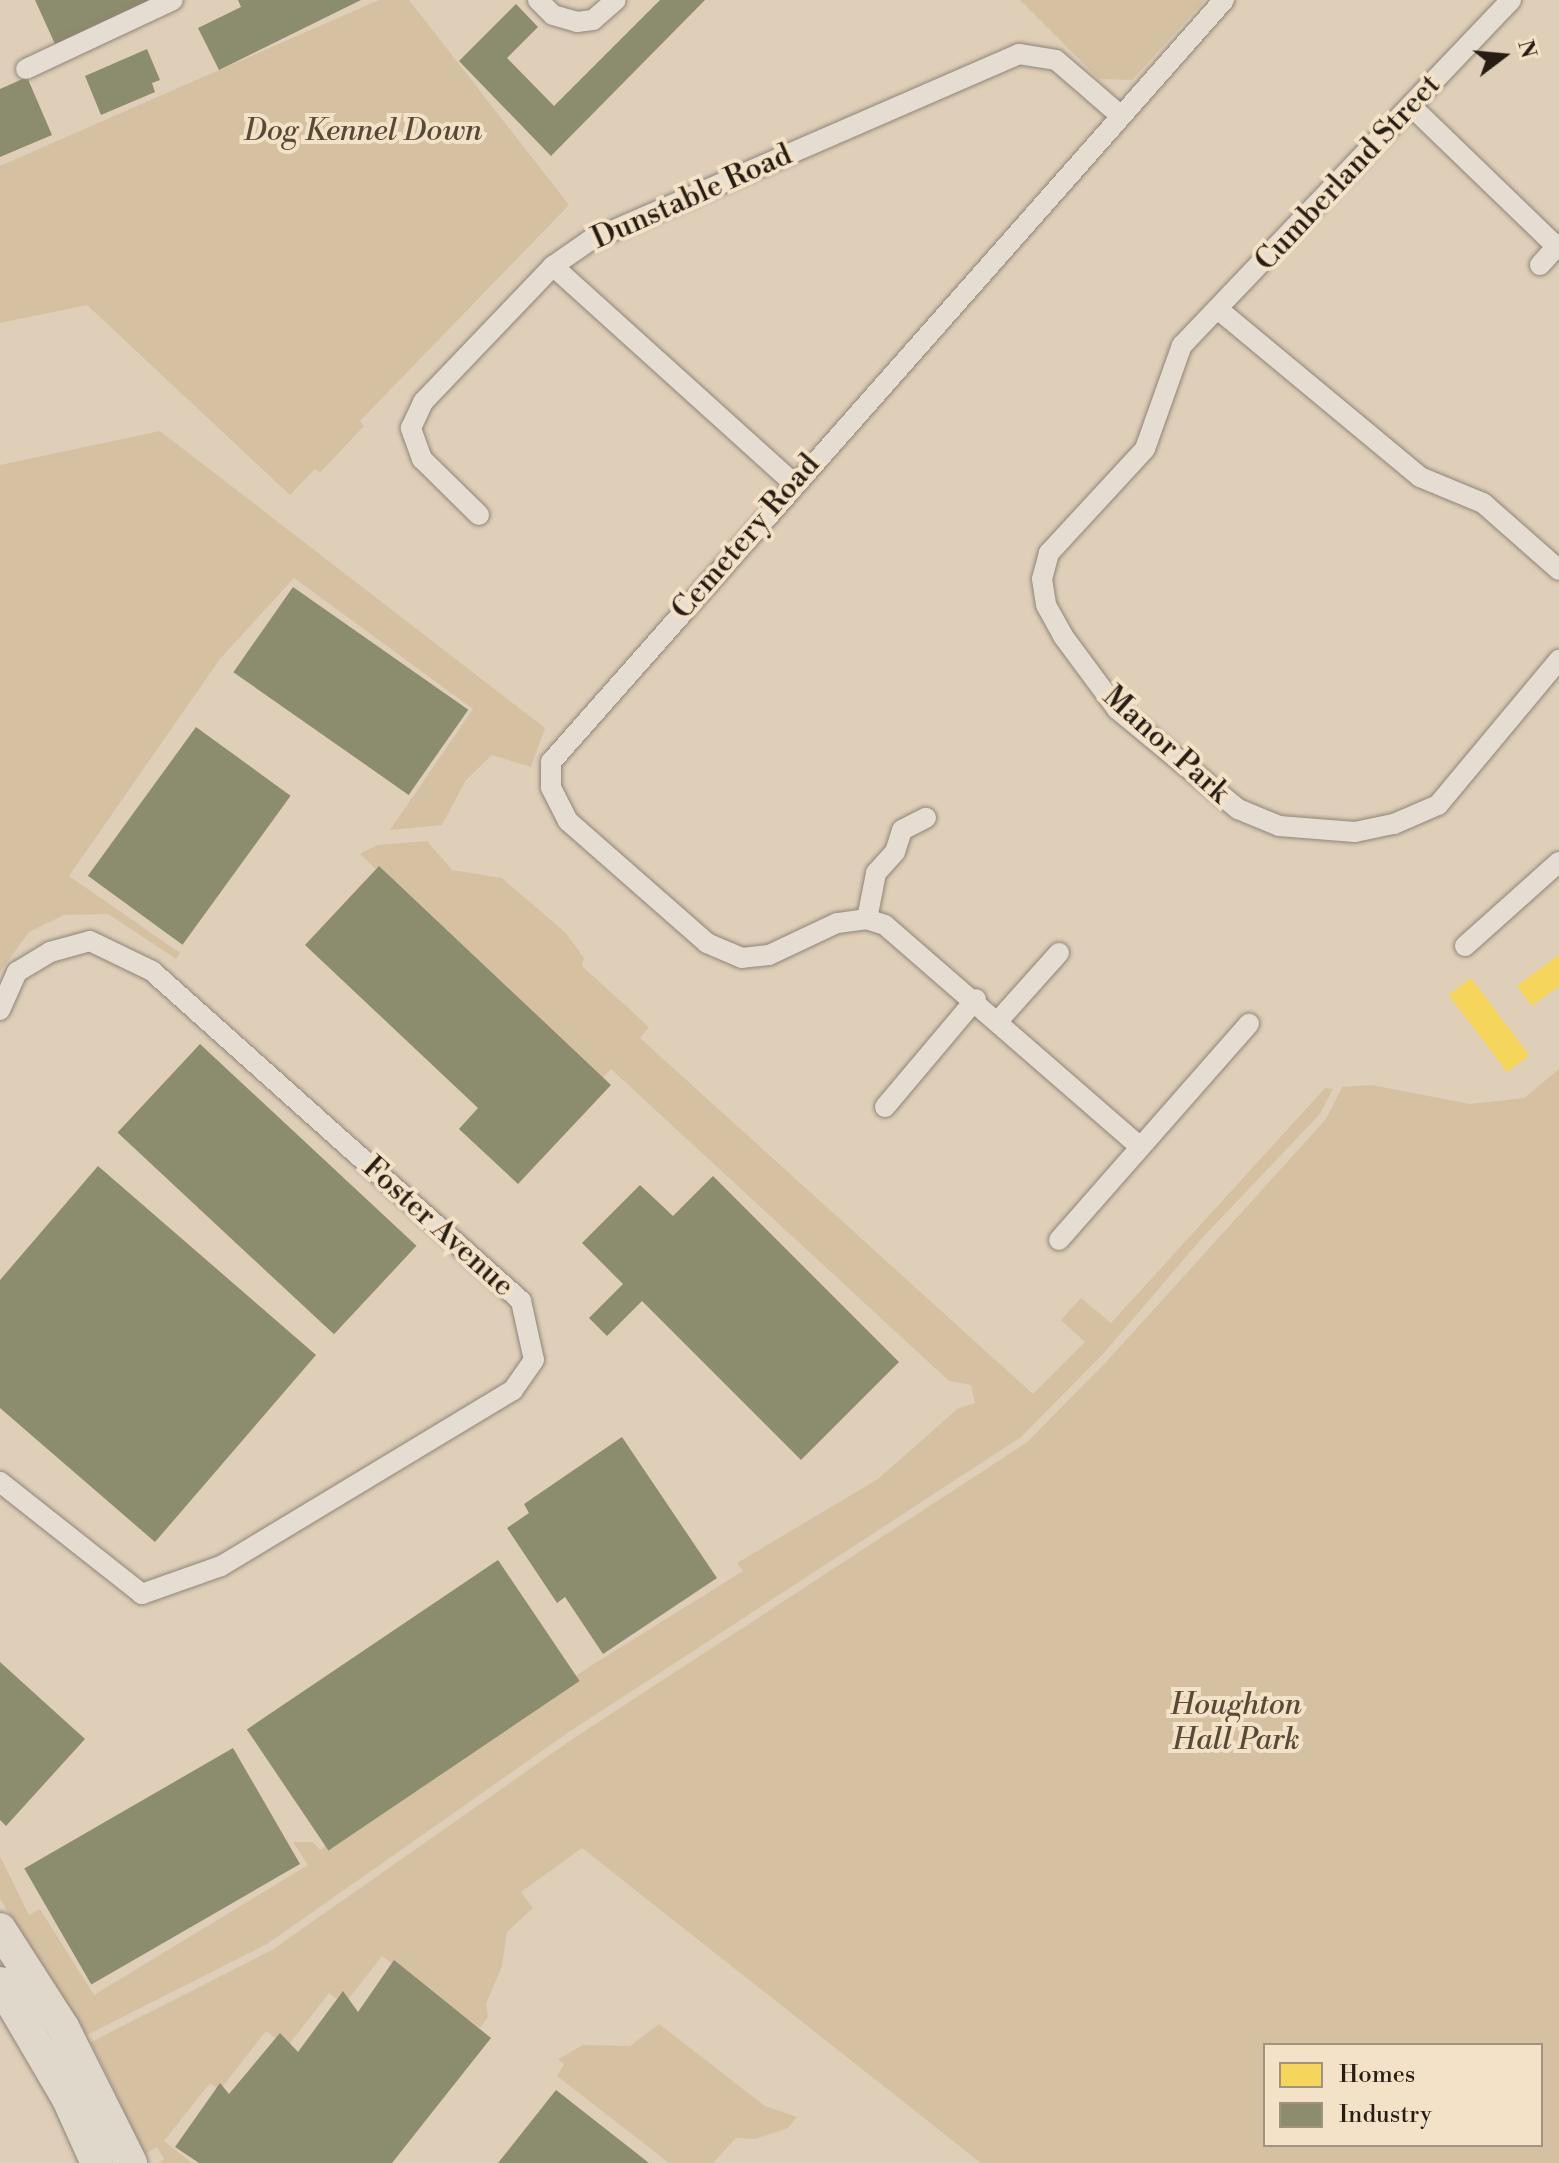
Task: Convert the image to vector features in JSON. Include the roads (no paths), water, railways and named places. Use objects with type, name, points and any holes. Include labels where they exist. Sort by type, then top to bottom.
[{"type":"main road","points":[[0,1929],[63,2027],[131,2163]]},
{"type":"main road","points":[[0,1983],[67,2097],[97,2163]]},
{"type":"street","points":[[26,69],[173,0]]},
{"type":"street","points":[[538,0],[553,15],[577,22],[593,20],[616,0]]},
{"type":"street","name":"Cemetery Road","points":[[867,919],[818,929],[769,955],[742,958],[707,943],[568,821],[551,787],[551,762],[793,483],[1224,0]]},
{"type":"street","name":"Cumberland Street","points":[[1219,310],[1511,0]]},
{"type":"street","name":"Dunstable Road","points":[[793,483],[553,266],[589,241],[1019,54],[1056,60],[1121,116]]},
{"type":"street","points":[[1411,106],[1558,246],[1540,265]]},
{"type":"street","points":[[479,515],[422,459],[411,428],[423,402],[553,266]]},
{"type":"street","points":[[1219,310],[1420,477],[1483,503],[1559,570]]},
{"type":"street","name":"Manor Park","points":[[1219,310],[1182,345],[1145,449],[1049,553],[1042,579],[1046,605],[1063,636],[1117,709],[1238,809],[1279,826],[1355,832],[1394,824],[1438,805],[1559,660]]},
{"type":"street","points":[[926,818],[902,830],[895,852],[876,873],[867,919],[901,935],[1138,1145]]},
{"type":"street","points":[[1465,946],[1559,862]]},
{"type":"street","name":"Foster Avenue","points":[[0,1010],[17,972],[50,952],[90,941],[152,971],[521,1301],[534,1360],[513,1390],[221,1566],[142,1594],[0,1482]]},
{"type":"street","points":[[999,1020],[1059,953]]},
{"type":"street","points":[[885,1107],[976,999]]},
{"type":"street","points":[[1059,1240],[1138,1145],[1249,1024]]},
{"type":"park label","name":"Dog Kennel Down","points":[[363,131]]},
{"type":"park label","name":"Houghton Hall Park","points":[[1236,1722]]}]
